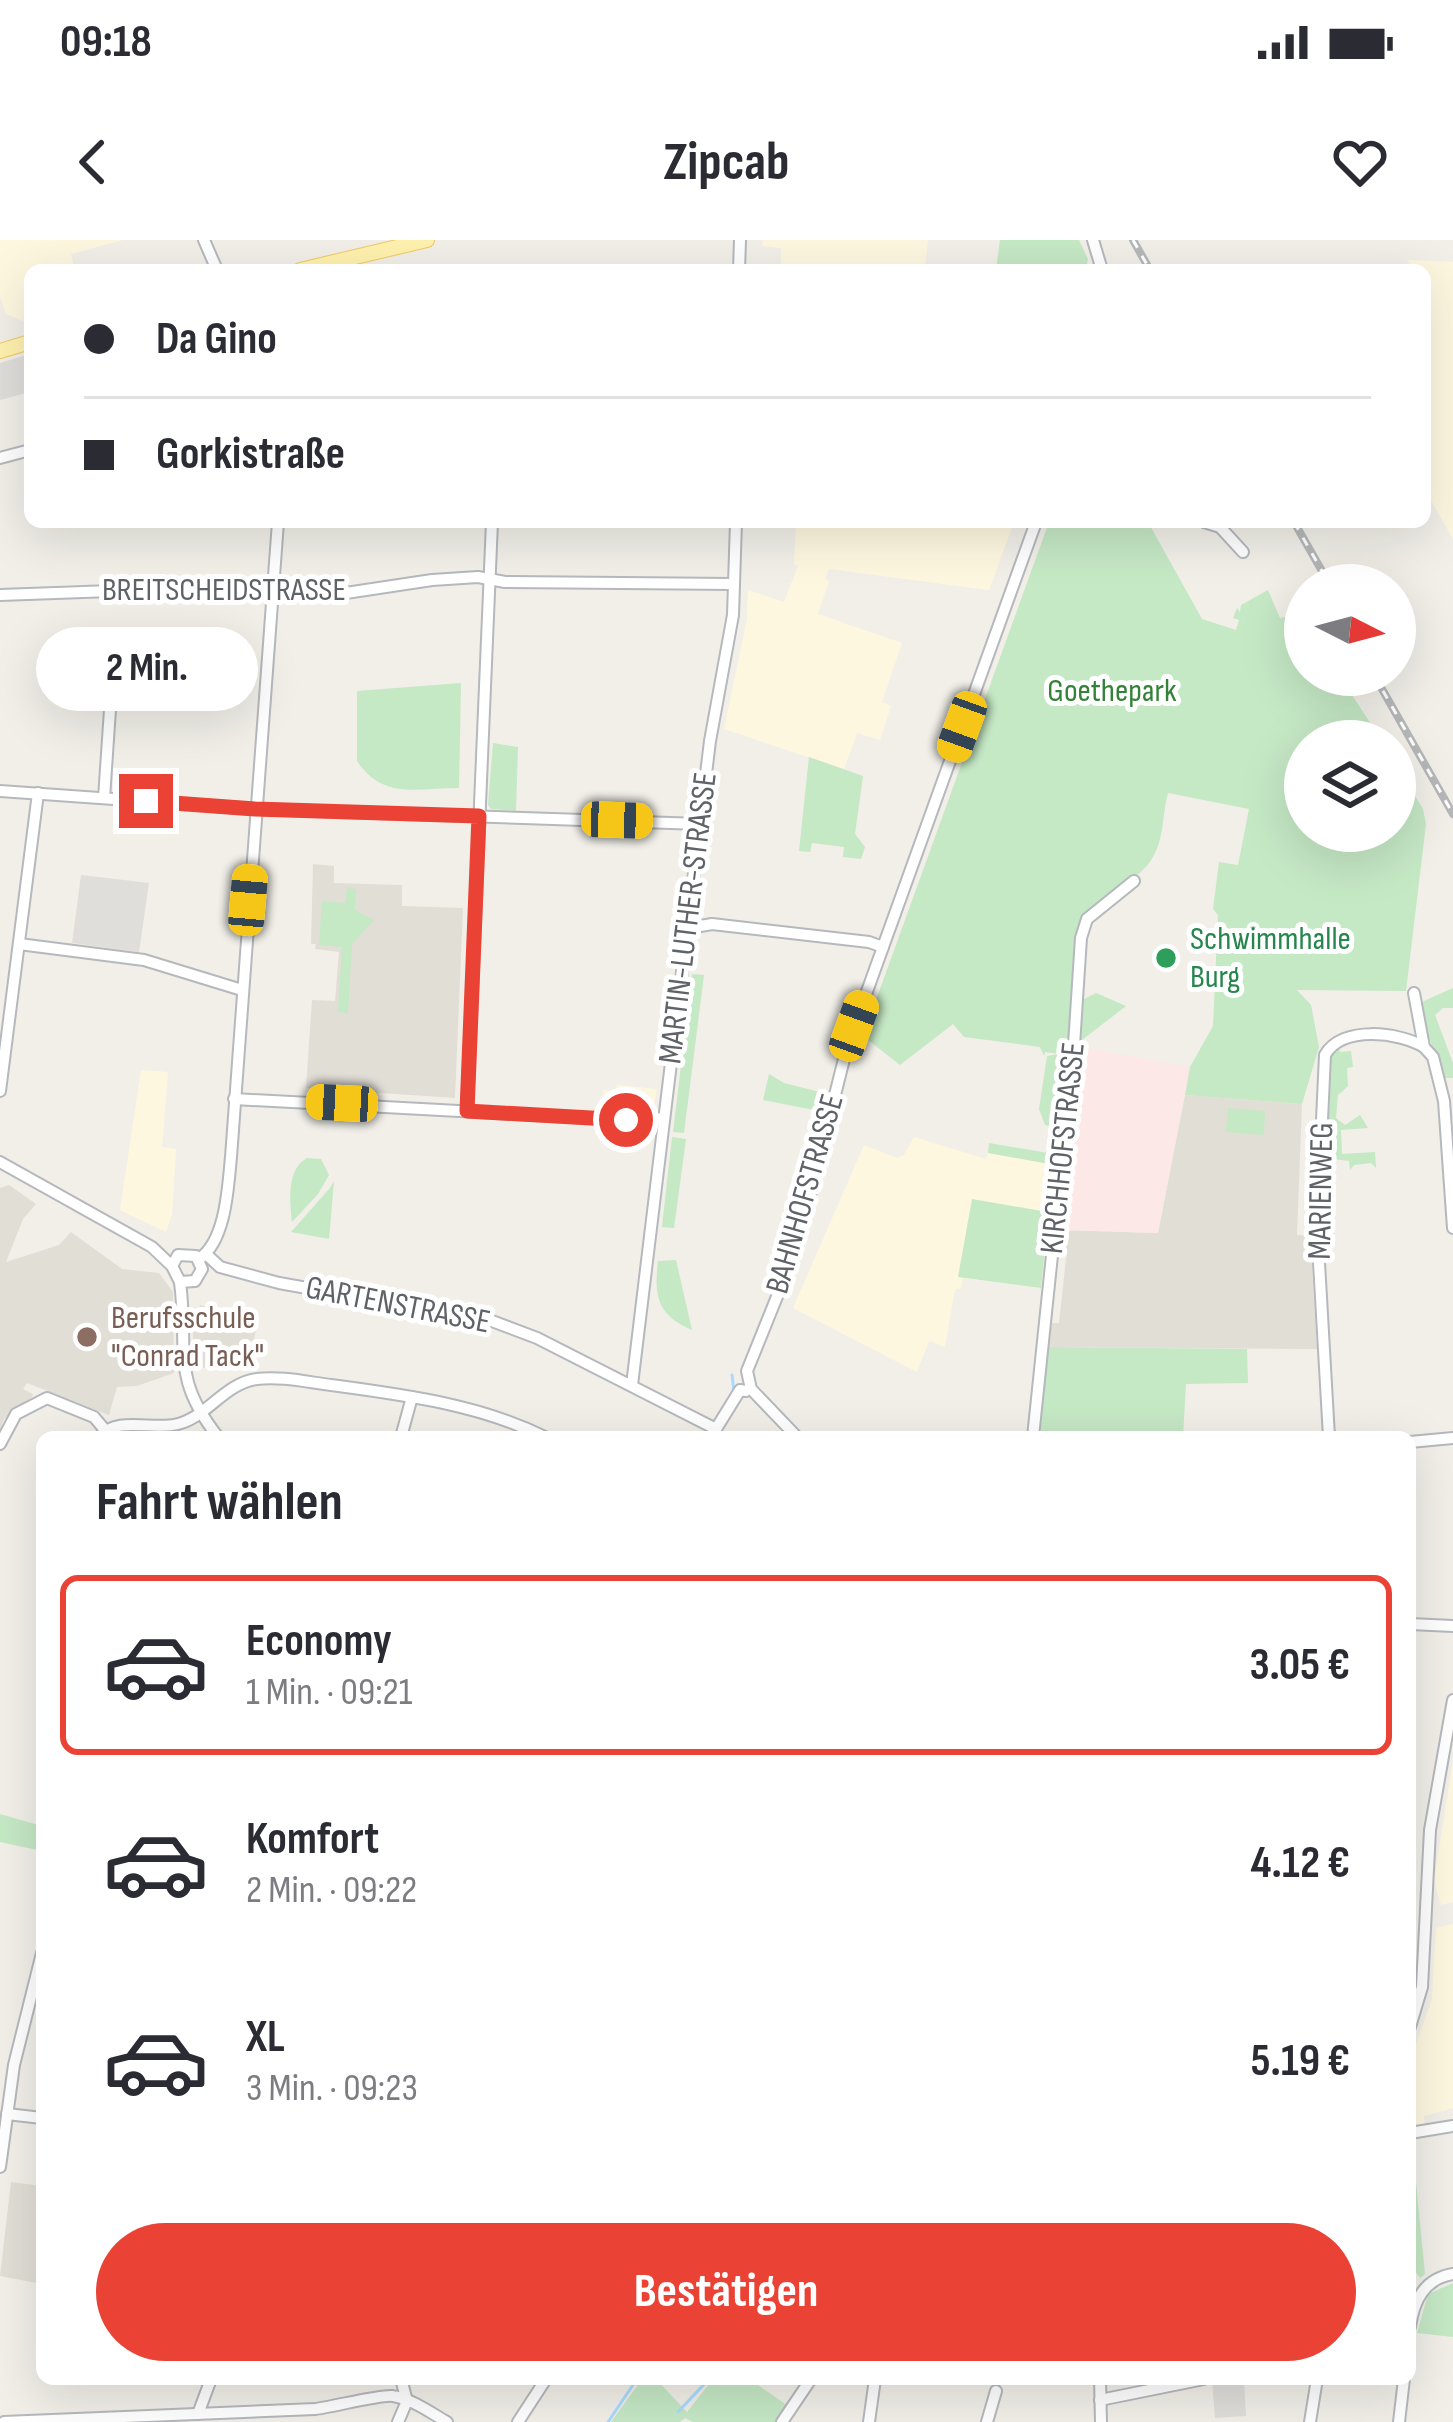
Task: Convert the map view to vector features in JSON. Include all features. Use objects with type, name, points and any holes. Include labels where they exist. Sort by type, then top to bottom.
[{"type":"main road","points":[[325,264],[427,240]]},
{"type":"street","points":[[184,1314],[226,1199],[277,528]]},
{"type":"street","points":[[467,1111],[492,528]]},
{"type":"street","name":"MARTIN-LUTHER-STRASSE","points":[[632,1385],[712,728],[732,625],[736,528]]},
{"type":"street","name":"BAHNHOFSTRASSE","points":[[749,1390],[747,1371],[797,1247],[840,1069],[1034,528]]},
{"type":"street","points":[[1221,528],[1243,552]]},
{"type":"street","name":"BREITSCHEIDSTRASSE","points":[[0,596],[141,589],[326,596],[417,581],[490,579],[734,584]]},
{"type":"street","points":[[104,798],[112,680]]},
{"type":"street","points":[[0,790],[255,809],[700,824]]},
{"type":"street","points":[[0,1091],[38,793]]},
{"type":"street","name":"KIRCHHOFSTRASSE","points":[[1034,1431],[1081,938],[1087,919],[1134,881]]},
{"type":"street","points":[[689,928],[712,924],[883,947]]},
{"type":"street","points":[[20,944],[144,960],[242,990]]},
{"type":"street","points":[[1414,993],[1424,1047],[1436,1067],[1444,1101],[1453,1228]]},
{"type":"street","name":"MARIENWEG","points":[[1329,1431],[1317,1228],[1325,1054],[1334,1042],[1347,1038],[1400,1036],[1424,1047]]},
{"type":"street","points":[[234,1099],[646,1121],[664,1118]]},
{"type":"street","points":[[0,1162],[175,1261],[189,1393],[213,1431]]},
{"type":"street","points":[[175,1261],[187,1252],[203,1257]]},
{"type":"street","name":"GARTENSTRASSE","points":[[203,1257],[265,1280],[492,1321],[632,1385],[710,1431]]},
{"type":"street","points":[[180,1282],[195,1281]]},
{"type":"street","points":[[108,1431],[119,1426],[174,1425],[254,1379],[412,1397],[495,1416],[530,1431]]},
{"type":"street","points":[[714,1431],[740,1390],[749,1390],[791,1431]]},
{"type":"street","points":[[0,1444],[16,1414],[47,1397],[94,1417],[101,1431]]},
{"type":"street","points":[[403,1431],[412,1397]]},
{"type":"street","points":[[1416,1441],[1453,1438]]},
{"type":"street","points":[[1416,1624],[1453,1626]]},
{"type":"street","points":[[1416,2008],[1422,1988],[1430,1830],[1453,1700]]},
{"type":"street","points":[[1416,1907],[1426,1906]]},
{"type":"street","points":[[0,2168],[20,2036],[36,1976]]},
{"type":"street","points":[[7,2114],[36,2117]]},
{"type":"street","points":[[1416,2132],[1453,2126]]},
{"type":"street","points":[[1416,2308],[1422,2290],[1453,2274]]},
{"type":"street","points":[[199,2414],[208,2385]]},
{"type":"street","points":[[4,2422],[315,2409],[386,2394],[394,2385]]},
{"type":"street","points":[[398,2422],[407,2401],[401,2385]]},
{"type":"street","points":[[518,2422],[542,2385]]},
{"type":"street","points":[[782,2422],[808,2385]]},
{"type":"street","points":[[868,2422],[873,2385]]},
{"type":"street","points":[[1100,2385],[1102,2422]]},
{"type":"street","points":[[1100,2400],[1174,2385]]},
{"type":"street","points":[[1310,2422],[1316,2385]]},
{"type":"street","points":[[1399,2422],[1403,2385]]},
{"type":"street","points":[[987,2422],[996,2391]]},
{"type":"street","points":[[386,2394],[447,2422]]},
{"type":"shaded area","points":[[0,240],[123,240],[71,254],[74,264],[24,264],[24,321],[6,314],[0,297]]},
{"type":"shaded area","points":[[763,240],[928,240],[925,264],[781,264],[781,248],[762,246]]},
{"type":"shaded area","points":[[1408,260],[1453,262],[1453,539],[1431,500],[1431,264],[1409,264]]},
{"type":"shaded area","points":[[24,356],[24,394],[0,400],[0,363]]},
{"type":"shaded area","points":[[796,528],[1012,528],[989,590],[829,569],[818,614],[902,643],[882,702],[891,706],[880,740],[857,733],[844,769],[724,729],[747,619],[748,590],[784,602],[798,566],[794,564]]},
{"type":"shaded area","points":[[313,864],[334,866],[334,883],[402,885],[402,906],[463,908],[455,1098],[306,1088],[312,1000],[335,1001],[339,952],[315,949],[316,944],[311,944]]},
{"type":"shaded area","points":[[81,875],[149,883],[139,952],[72,943]]},
{"type":"shaded area","points":[[1082,1047],[1190,1067],[1158,1233],[1061,1230],[1064,1203],[1072,1192]]},
{"type":"shaded area","points":[[141,1070],[168,1072],[162,1147],[176,1149],[172,1215],[166,1232],[120,1210]]},
{"type":"shaded area","points":[[617,1085],[657,1089],[654,1106],[644,1111],[601,1108],[603,1090],[616,1091]]},
{"type":"shaded area","points":[[1185,1095],[1302,1104],[1297,1235],[1310,1236],[1317,1349],[1048,1347],[1052,1323],[1059,1323],[1067,1250],[1059,1249],[1061,1230],[1158,1233]]},
{"type":"shaded area","points":[[914,1137],[986,1159],[989,1150],[1054,1162],[1041,1288],[963,1278],[961,1289],[955,1289],[945,1347],[929,1341],[917,1372],[793,1308],[864,1145],[897,1158]]},
{"type":"shaded area","name":"Berufsschule \"Conrad Tack\"","points":[[9,1185],[36,1204],[23,1219],[6,1262],[59,1245],[71,1232],[122,1269],[159,1273],[173,1292],[174,1373],[137,1386],[117,1387],[109,1415],[27,1383],[23,1389],[32,1397],[4,1419],[0,1430],[0,1188]]},
{"type":"shaded area","points":[[200,1305],[258,1321],[248,1366],[193,1368],[193,1330]]},
{"type":"shaded area","points":[[1453,1761],[1453,1902],[1441,1905],[1434,1880]]},
{"type":"shaded area","points":[[1453,1924],[1453,2108],[1424,2116],[1425,2125],[1416,2126],[1416,2043],[1432,1999],[1436,1928]]},
{"type":"shaded area","points":[[11,2182],[36,2185],[36,2283],[0,2276]]},
{"type":"shaded area","points":[[1212,2385],[1244,2385],[1246,2416],[1215,2418]]},
{"type":"green space","points":[[1000,240],[1079,240],[1088,259],[1087,264],[997,264]]},
{"type":"green space","name":"Goethepark","points":[[1047,528],[1151,528],[1202,619],[1236,630],[1237,608],[1240,612],[1241,605],[1268,590],[1280,618],[1284,617],[1284,696],[1353,696],[1368,720],[1284,720],[1284,852],[1416,852],[1416,798],[1423,809],[1426,824],[1406,991],[1297,990],[1311,1005],[1319,1047],[1302,1104],[1185,1095],[1190,1067],[1213,1026],[1218,915],[1213,909],[1219,862],[1238,865],[1249,809],[1168,793],[1161,837],[1149,863],[1095,906],[1078,927],[1070,1044],[1058,1127],[1045,1125],[1039,1109],[1047,1056],[1059,1054],[1045,1052],[1044,1056],[1040,1047],[964,1037],[953,1024],[900,1065],[863,1036]]},
{"type":"green space","points":[[461,683],[459,788],[402,789],[378,782],[367,773],[357,761],[357,691]]},
{"type":"green space","points":[[493,743],[518,747],[516,811],[488,805]]},
{"type":"green space","points":[[809,757],[863,776],[855,834],[865,847],[861,859],[843,857],[844,847],[812,843],[810,852],[799,851]]},
{"type":"green space","points":[[347,888],[356,889],[355,910],[374,920],[352,944],[348,1013],[338,1012],[342,947],[319,945],[322,901],[345,903]]},
{"type":"green space","points":[[692,974],[704,975],[684,1133],[673,1132]]},
{"type":"green space","points":[[1453,988],[1453,1008],[1443,1008],[1435,1015],[1453,1063],[1453,1078],[1443,1078],[1420,1008],[1424,1001]]},
{"type":"green space","points":[[1096,993],[1126,1006],[1078,1043],[1080,1001]]},
{"type":"green space","points":[[1339,1045],[1340,1052],[1351,1051],[1353,1067],[1347,1068],[1348,1086],[1338,1095],[1336,1118],[1345,1125],[1360,1115],[1368,1128],[1341,1130],[1342,1154],[1375,1152],[1376,1168],[1371,1163],[1350,1170],[1349,1161],[1333,1159],[1331,1167],[1324,1163],[1324,1146],[1333,1145],[1332,1131],[1325,1130],[1330,1055]]},
{"type":"green space","points":[[769,1074],[820,1092],[814,1110],[763,1100]]},
{"type":"green space","points":[[1228,1108],[1265,1111],[1264,1135],[1226,1132]]},
{"type":"green space","points":[[672,1137],[686,1139],[674,1228],[662,1227]]},
{"type":"green space","points":[[989,1143],[1048,1153],[1048,1161],[1054,1162],[1041,1288],[958,1277],[972,1199],[1042,1211],[1049,1164],[988,1153]]},
{"type":"green space","points":[[307,1158],[321,1159],[329,1175],[292,1222],[292,1178]]},
{"type":"green space","points":[[334,1181],[329,1239],[291,1232],[330,1188]]},
{"type":"green space","points":[[676,1260],[692,1330],[671,1318],[660,1303],[658,1261]]},
{"type":"green space","points":[[1048,1347],[1247,1349],[1248,1383],[1186,1384],[1183,1431],[1041,1431]]},
{"type":"green space","points":[[0,1814],[36,1824],[36,1850],[0,1842]]},
{"type":"green space","points":[[1416,2182],[1425,2274],[1420,2278],[1416,2273]]},
{"type":"green space","points":[[1453,2283],[1453,2337],[1417,2333],[1428,2294]]},
{"type":"green space","points":[[638,2385],[662,2385],[687,2412],[708,2385],[758,2385],[787,2405],[775,2422],[693,2422],[685,2418],[680,2422],[611,2422]]},
{"type":"waterway","points":[[732,1375],[734,1391]]},
{"type":"waterway","points":[[608,2422],[633,2385]]},
{"type":"waterway","points":[[678,2412],[703,2385]]},
{"type":"railway","points":[[1133,240],[1147,264]]},
{"type":"railway","points":[[1297,528],[1318,564]]},
{"type":"railway","points":[[1386,696],[1453,814]]},
{"type":"place","name":"Schwimmhalle Burg","points":[[1166,958]]},
{"type":"place","name":"Berufsschule \"Conrad Tack\"","points":[[87,1337]]},
{"type":"route","points":[[146,801],[479,816],[467,1111],[626,1120]]}]
